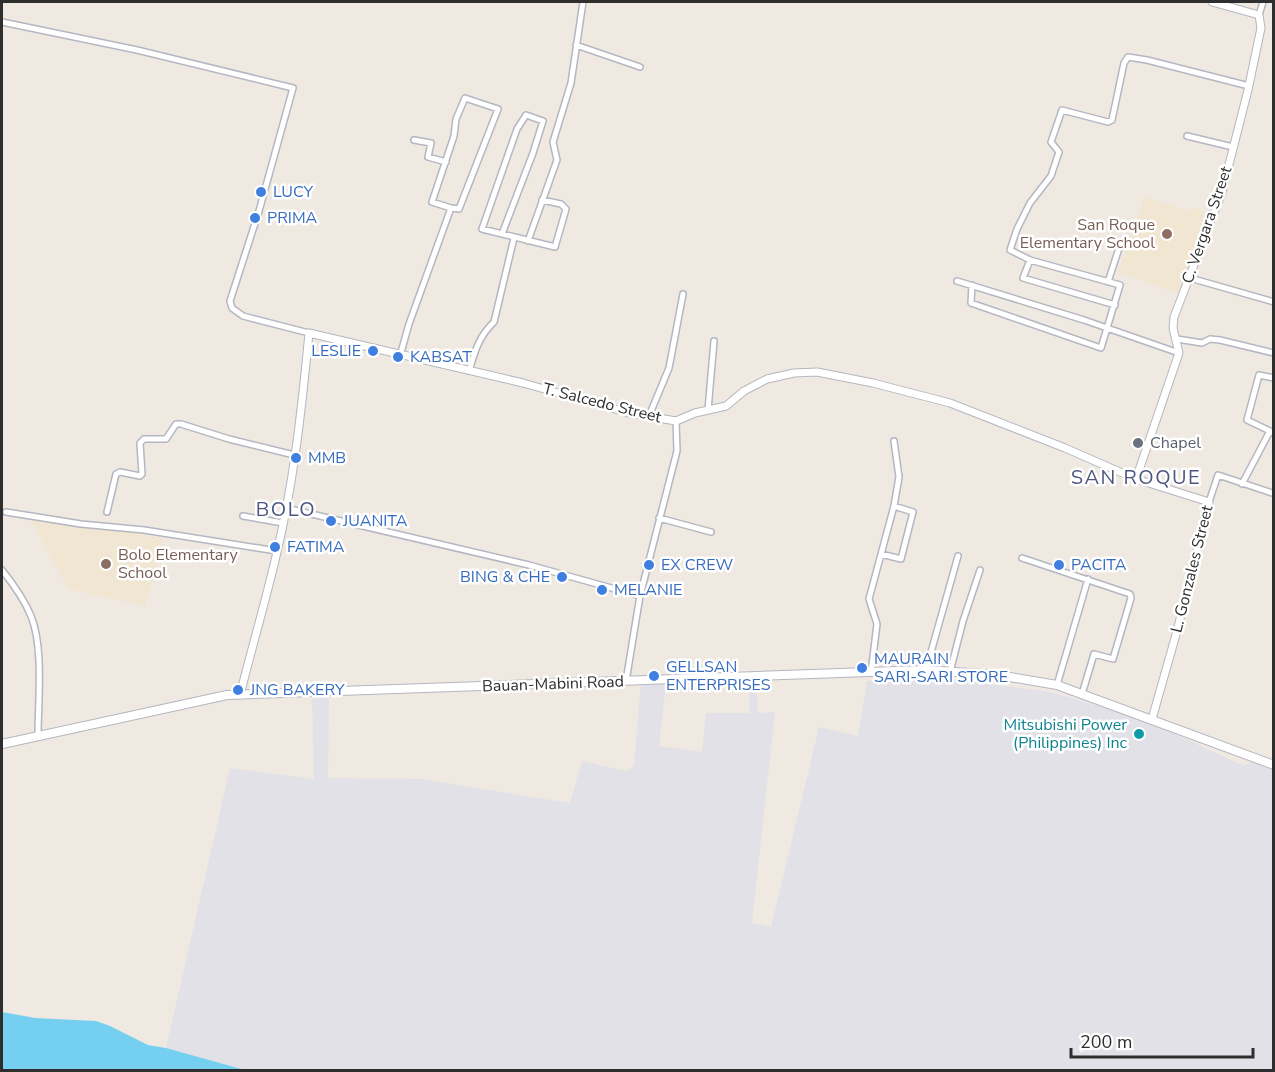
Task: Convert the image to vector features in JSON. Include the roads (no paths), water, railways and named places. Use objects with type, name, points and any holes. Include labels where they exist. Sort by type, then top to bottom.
[{"type":"main road","name":"Bauan-Mabini Road","points":[[2,744],[216,698],[240,695],[926,670],[998,675],[1057,685],[1274,765]]},
{"type":"street","points":[[528,241],[557,160],[553,142],[571,83],[583,2]]},
{"type":"street","points":[[1212,2],[1259,15],[1263,2]]},
{"type":"street","name":"C. Vergara Street","points":[[1136,479],[1179,353],[1173,328],[1174,316],[1222,192],[1249,87],[1261,28],[1259,15]]},
{"type":"street","name":"T. Salcedo Street","points":[[2,22],[137,50],[293,88],[259,211],[230,301],[232,308],[243,316],[400,356],[523,383],[629,413],[676,422],[726,406],[767,379],[817,372],[873,383],[950,403],[1065,448],[1136,479],[1209,502]]},
{"type":"street","points":[[576,45],[640,67]]},
{"type":"street","points":[[972,285],[971,303],[1101,348],[1120,285],[1030,260],[1010,250],[1030,203],[1051,176],[1059,152],[1051,142],[1062,110],[1108,122],[1112,120],[1125,59],[1128,57],[1249,87]]},
{"type":"street","points":[[465,98],[498,109],[459,209],[451,208],[432,202],[446,162],[456,119],[465,98]]},
{"type":"street","points":[[502,234],[533,153],[543,119],[526,115],[517,129],[482,229],[514,238],[555,247],[566,209],[561,204],[542,200]]},
{"type":"street","points":[[1187,135],[1233,147]]},
{"type":"street","points":[[414,140],[431,143],[428,157],[446,162]]},
{"type":"street","points":[[400,356],[409,324],[451,208]]},
{"type":"street","points":[[469,370],[476,346],[484,332],[494,322],[514,238]]},
{"type":"street","points":[[1108,282],[1120,245]]},
{"type":"street","points":[[1030,260],[1023,278],[1115,305]]},
{"type":"street","points":[[1190,278],[1274,302]]},
{"type":"street","points":[[957,281],[1179,353]]},
{"type":"street","points":[[649,416],[669,368],[683,294]]},
{"type":"street","points":[[240,695],[286,508],[309,333]]},
{"type":"street","points":[[1177,339],[1202,343],[1210,339],[1220,340],[1274,353]]},
{"type":"street","points":[[708,410],[714,342]]},
{"type":"street","points":[[1242,484],[1272,432],[1247,420],[1259,375],[1274,378]]},
{"type":"street","points":[[626,681],[640,596],[677,451],[676,422]]},
{"type":"street","points":[[107,512],[116,474],[120,472],[140,476],[142,474],[140,443],[144,439],[166,439],[176,424],[294,455]]},
{"type":"street","points":[[871,673],[877,624],[869,599],[894,506],[899,477],[894,441]]},
{"type":"street","name":"L. Gonzales Street","points":[[1152,719],[1218,475],[1272,493]]},
{"type":"street","points":[[881,554],[901,559],[913,512],[894,506]]},
{"type":"street","points":[[286,508],[528,565],[640,596]]},
{"type":"street","points":[[6,512],[81,524],[172,534],[277,551]]},
{"type":"street","points":[[243,516],[283,523]]},
{"type":"street","points":[[659,518],[711,532]]},
{"type":"street","points":[[926,670],[958,556]]},
{"type":"street","points":[[1022,558],[1127,592],[1131,598],[1113,659],[1094,654],[1082,694]]},
{"type":"street","points":[[2,570],[19,592],[32,618],[38,642],[38,736]]},
{"type":"street","points":[[950,672],[963,621],[981,570]]},
{"type":"street","points":[[1057,685],[1088,579]]},
{"type":"water","points":[[2,1012],[35,1018],[96,1021],[148,1045],[245,1070],[2,1070]]},
{"type":"place","name":"LUCY","points":[[261,192]]},
{"type":"place","name":"PRIMA","points":[[255,218]]},
{"type":"place","name":"San Roque Elementary School","points":[[1167,234]]},
{"type":"place","name":"LESLIE","points":[[373,351]]},
{"type":"place","name":"KABSAT","points":[[398,357]]},
{"type":"place","name":"Chapel","points":[[1138,443]]},
{"type":"place","name":"MMB","points":[[296,458]]},
{"type":"place","name":"JUANITA","points":[[331,521]]},
{"type":"place","name":"FATIMA","points":[[275,547]]},
{"type":"place","name":"Bolo Elementary School","points":[[106,564]]},
{"type":"place","name":"EX CREW","points":[[649,565]]},
{"type":"place","name":"PACITA","points":[[1059,565]]},
{"type":"place","name":"BING & CHE","points":[[562,577]]},
{"type":"place","name":"MELANIE","points":[[602,590]]},
{"type":"place","name":"MAURAIN SARI-SARI STORE","points":[[862,668]]},
{"type":"place","name":"GELLSAN ENTERPRISES","points":[[654,676]]},
{"type":"place","name":"JNG BAKERY","points":[[238,690]]},
{"type":"place","name":"Mitsubishi Power (Philippines) Inc","points":[[1139,734]]},
{"type":"district","name":"SAN ROQUE","points":[[1136,477]]},
{"type":"district","name":"BOLO","points":[[286,509]]}]
